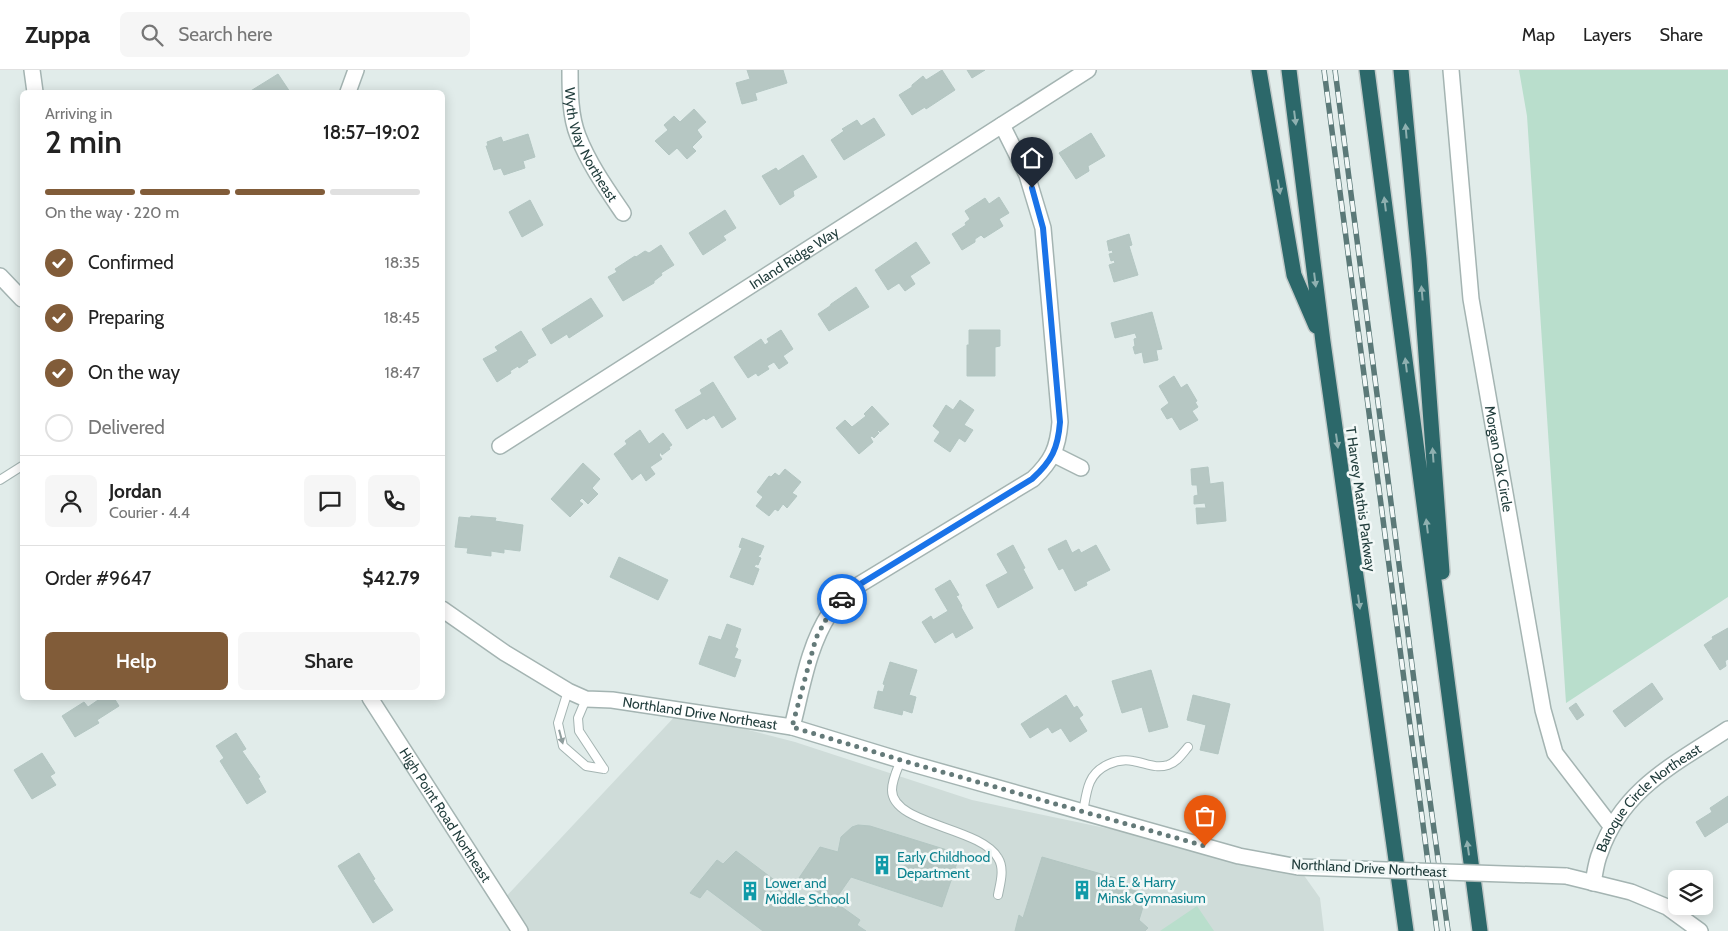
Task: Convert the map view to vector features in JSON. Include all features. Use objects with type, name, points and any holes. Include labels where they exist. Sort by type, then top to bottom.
[{"type":"highway","points":[[1259,70],[1294,275],[1323,342]]},
{"type":"highway","name":"T Harvey Mathis Parkway","points":[[1289,70],[1323,342],[1406,931]]},
{"type":"highway","points":[[1367,70],[1480,931]]},
{"type":"highway","points":[[1401,70],[1420,278],[1455,748]]},
{"type":"street","points":[[32,70],[35,90]]},
{"type":"street","points":[[349,90],[356,70]]},
{"type":"street","name":"Wyth Way Northeast","points":[[570,70],[570,92],[577,134],[590,164],[623,213]]},
{"type":"street","name":"Inland Ridge Way","points":[[500,446],[1088,70]]},
{"type":"street","name":"Morgan Oak Circle","points":[[1451,70],[1471,299],[1543,710],[1555,754],[1611,826]]},
{"type":"street","points":[[792,727],[816,638],[830,612],[842,599],[857,586],[1032,479],[1044,468],[1053,454],[1059,438],[1060,422],[1043,228],[1027,175],[1002,125]]},
{"type":"street","points":[[0,276],[20,297]]},
{"type":"street","points":[[1053,454],[1082,468]]},
{"type":"street","name":"Northland Drive Northeast","points":[[445,611],[505,653],[568,691],[586,699],[612,700],[792,727],[901,760],[1240,856],[1298,867],[1566,876],[1631,892],[1667,907],[1700,931]]},
{"type":"street","name":"High Point Road Northeast","points":[[371,700],[520,931]]},
{"type":"street","name":"Baroque Circle Northeast","points":[[1593,883],[1599,854],[1611,826],[1630,800],[1651,779],[1728,729]]},
{"type":"lane","points":[[0,480],[20,467]]},
{"type":"lane","points":[[568,691],[558,723],[563,746],[586,766],[604,769],[579,731],[578,718],[586,699]]},
{"type":"lane","points":[[1083,812],[1090,781],[1104,766],[1126,760],[1150,766],[1168,765],[1179,758],[1188,747]]},
{"type":"lane","points":[[901,760],[892,791],[895,801],[907,812],[923,820],[988,845],[999,858],[1002,872],[998,895]]},
{"type":"shaded area","points":[[679,712],[795,742],[972,800],[1298,867],[1320,898],[1324,931],[521,931],[501,902]]},
{"type":"green space","points":[[1519,70],[1728,70],[1728,597],[1566,703],[1527,116]]},
{"type":"green space","points":[[1197,906],[1214,931],[1160,931]]},
{"type":"building","points":[[747,70],[783,70],[787,83],[755,93],[757,100],[742,104],[736,83],[750,79]]},
{"type":"building","points":[[942,70],[955,90],[926,109],[925,107],[912,115],[899,95],[912,87],[923,76],[926,80]]},
{"type":"building","points":[[967,70],[985,70],[972,78]]},
{"type":"building","points":[[278,74],[289,90],[252,90]]},
{"type":"building","points":[[694,109],[706,122],[697,130],[702,137],[692,147],[696,151],[687,159],[677,148],[669,155],[655,141],[668,130],[664,125],[674,116],[680,122]]},
{"type":"building","points":[[874,118],[885,135],[844,160],[831,140],[844,131],[842,129],[857,120],[861,126]]},
{"type":"building","points":[[1091,133],[1105,156],[1088,166],[1089,171],[1076,179],[1059,153]]},
{"type":"building","points":[[528,134],[535,157],[523,161],[525,168],[504,175],[501,168],[494,170],[486,146],[488,146],[487,142],[501,137],[503,142]]},
{"type":"building","points":[[803,155],[817,177],[793,191],[794,196],[780,205],[762,176],[776,168],[778,171]]},
{"type":"building","points":[[999,197],[1009,213],[999,219],[1003,226],[984,238],[981,235],[975,239],[975,242],[962,250],[952,234],[966,225],[965,223],[970,219],[965,211],[985,198],[989,204]]},
{"type":"building","points":[[530,200],[543,225],[522,237],[509,212]]},
{"type":"building","points":[[725,210],[736,228],[723,236],[726,240],[703,255],[689,233]]},
{"type":"building","points":[[1129,234],[1132,245],[1129,246],[1138,275],[1114,282],[1109,265],[1115,263],[1114,260],[1111,261],[1109,254],[1113,253],[1112,250],[1109,251],[1107,241]]},
{"type":"building","points":[[916,242],[930,263],[910,276],[915,284],[905,291],[899,283],[888,290],[875,270]]},
{"type":"building","points":[[661,245],[674,265],[661,273],[662,275],[654,283],[623,301],[608,277],[617,272],[615,269],[635,256],[645,251],[649,253]]},
{"type":"building","points":[[856,287],[869,307],[829,331],[818,314]]},
{"type":"building","points":[[591,298],[603,316],[569,338],[567,334],[551,344],[542,329]]},
{"type":"building","points":[[1152,312],[1162,349],[1156,350],[1158,360],[1144,363],[1142,352],[1135,354],[1133,347],[1135,346],[1134,339],[1137,338],[1135,333],[1115,338],[1111,323]]},
{"type":"building","points":[[781,330],[793,349],[783,356],[788,363],[779,369],[774,362],[767,366],[769,369],[758,376],[756,373],[748,378],[734,357],[761,339],[765,345],[769,342],[767,339]]},
{"type":"building","points":[[969,330],[1000,330],[1000,346],[995,347],[995,376],[967,376]]},
{"type":"building","points":[[521,331],[536,355],[519,368],[518,366],[510,371],[511,373],[497,382],[483,359],[498,351],[495,347]]},
{"type":"building","points":[[1174,376],[1181,388],[1187,384],[1197,401],[1195,402],[1198,407],[1192,411],[1198,420],[1180,430],[1172,417],[1167,419],[1161,409],[1169,403],[1159,386]]},
{"type":"building","points":[[713,382],[736,419],[722,428],[714,415],[706,420],[704,418],[687,429],[675,410],[702,394],[700,390]]},
{"type":"building","points":[[960,400],[974,410],[964,425],[973,430],[965,442],[959,438],[950,452],[934,441],[940,432],[933,426],[946,405],[953,410]]},
{"type":"building","points":[[872,406],[889,424],[880,432],[878,430],[879,433],[874,438],[870,437],[873,442],[859,454],[836,428],[845,420],[852,427],[866,416],[864,414]]},
{"type":"building","points":[[640,430],[649,444],[663,433],[672,445],[662,455],[661,452],[659,455],[662,459],[650,467],[655,474],[646,481],[641,473],[632,480],[614,454],[627,444],[625,441]]},
{"type":"building","points":[[583,463],[600,479],[592,488],[598,494],[588,504],[582,498],[579,501],[583,504],[570,517],[551,499]]},
{"type":"building","points":[[1208,467],[1210,484],[1223,482],[1226,521],[1197,524],[1196,508],[1206,508],[1205,503],[1194,504],[1194,496],[1198,495],[1197,485],[1192,485],[1191,469]]},
{"type":"building","points":[[785,469],[801,482],[792,493],[797,496],[787,508],[783,504],[778,511],[775,509],[769,516],[756,506],[763,497],[757,492],[769,476],[771,477],[775,473],[779,476]]},
{"type":"building","points":[[471,516],[496,518],[495,521],[523,525],[520,551],[504,549],[504,553],[491,551],[491,556],[467,553],[468,548],[455,547],[459,517],[470,518]]},
{"type":"building","points":[[742,538],[764,546],[758,557],[761,558],[758,565],[756,564],[754,567],[759,569],[753,585],[730,577],[742,548],[739,547]]},
{"type":"building","points":[[1066,540],[1072,553],[1079,549],[1081,553],[1096,545],[1110,570],[1086,582],[1087,585],[1075,591],[1063,568],[1059,570],[1048,549]]},
{"type":"building","points":[[1013,545],[1033,588],[998,608],[986,585],[1008,573],[997,554]]},
{"type":"building","points":[[619,557],[668,580],[658,600],[610,577]]},
{"type":"building","points":[[950,580],[959,595],[956,596],[961,607],[973,628],[956,638],[953,632],[935,643],[922,622],[931,616],[933,620],[948,611],[935,589]]},
{"type":"building","points":[[727,624],[741,629],[735,647],[738,649],[734,658],[741,660],[735,677],[699,664],[709,636],[721,640]]},
{"type":"building","points":[[1728,628],[1728,659],[1725,661],[1726,666],[1720,670],[1704,645],[1713,639],[1712,637]]},
{"type":"building","points":[[890,662],[917,670],[909,695],[916,697],[912,713],[903,710],[902,715],[874,708],[878,691],[883,692],[885,685],[883,684]]},
{"type":"building","points":[[1151,670],[1168,727],[1149,732],[1142,707],[1122,713],[1112,681]]},
{"type":"building","points":[[1652,683],[1663,699],[1625,727],[1613,711]]},
{"type":"building","points":[[1066,695],[1074,708],[1077,706],[1083,715],[1079,718],[1087,731],[1070,742],[1061,728],[1052,733],[1048,727],[1030,738],[1021,724]]},
{"type":"building","points":[[1193,695],[1230,704],[1218,754],[1200,750],[1206,725],[1187,720]]},
{"type":"building","points":[[98,700],[115,700],[119,706],[97,720],[99,723],[75,737],[62,716],[84,702],[88,707]]},
{"type":"building","points":[[1576,703],[1584,715],[1577,720],[1569,708]]},
{"type":"building","points":[[236,733],[246,749],[242,751],[260,777],[258,778],[266,792],[247,804],[220,761],[224,758],[216,746]]},
{"type":"building","points":[[42,753],[55,773],[50,776],[56,785],[32,799],[14,770]]},
{"type":"building","points":[[1728,796],[1728,822],[1705,837],[1696,822],[1712,812],[1710,808]]},
{"type":"building","name":"Early Childhood Department","points":[[858,825],[870,826],[960,854],[942,907],[851,877],[833,903],[799,878],[820,847],[838,852],[841,837],[852,827]]},
{"type":"building","name":"Lower and Middle School","points":[[736,851],[806,904],[814,894],[836,909],[839,905],[860,920],[857,925],[866,931],[763,931],[707,889],[700,898],[690,893],[717,860],[723,864]]},
{"type":"building","points":[[359,853],[375,879],[373,880],[393,910],[373,923],[338,866]]},
{"type":"building","name":"Ida E. & Harry Minsk Gymnasium","points":[[1042,857],[1119,879],[1117,886],[1147,894],[1139,920],[1148,928],[1145,931],[1015,931],[1019,915],[1023,918]]},
{"type":"railway","points":[[1324,70],[1437,931]]},
{"type":"railway","points":[[1335,70],[1448,931]]},
{"type":"way so far","points":[[842,599],[830,612],[816,638],[792,727],[914,764],[1205,846]]},
{"type":"place","name":"Early Childhood Department","points":[[882,865]]},
{"type":"place","name":"Ida E. & Harry Minsk Gymnasium","points":[[1082,890]]},
{"type":"place","name":"Lower and Middle School","points":[[750,891]]},
{"type":"route","points":[[842,599],[857,586],[1032,479],[1044,468],[1053,454],[1059,438],[1060,422],[1043,228],[1032,188]]}]
